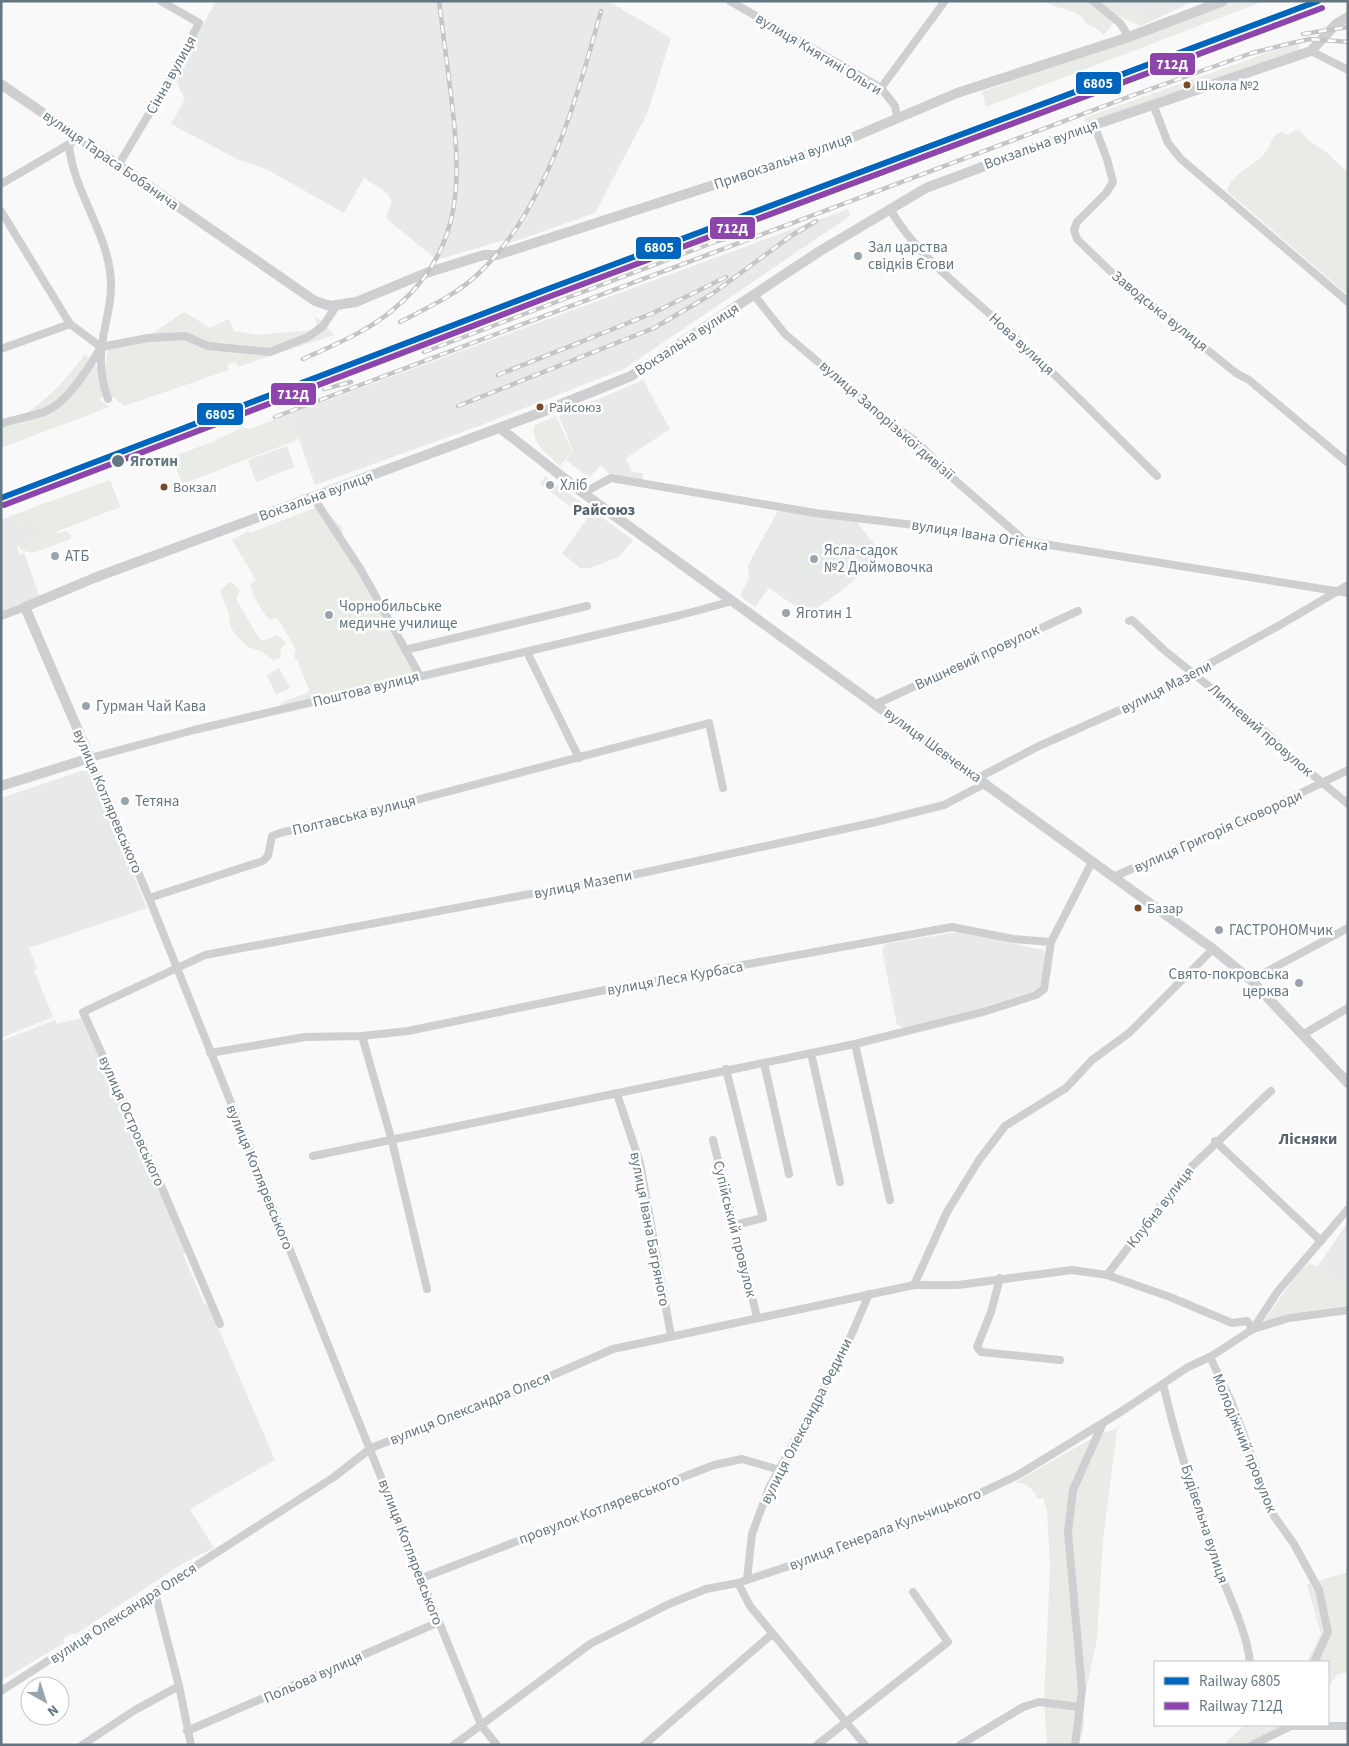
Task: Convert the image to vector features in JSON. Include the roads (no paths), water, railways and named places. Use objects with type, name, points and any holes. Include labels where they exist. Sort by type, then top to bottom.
[{"type":"street","name":"Сінна вулиця","points":[[119,164],[171,77],[199,23],[161,1]]},
{"type":"street","points":[[881,88],[945,1]]},
{"type":"street","points":[[1093,1],[1120,23],[1129,37]]},
{"type":"street","name":"Привокзальна вулиця","points":[[221,236],[315,301],[330,306],[356,302],[426,273],[484,256],[497,255],[585,228],[779,164],[852,138],[897,116],[956,93],[1129,37],[1223,1]]},
{"type":"street","name":"вулиця Княгині Ольги","points":[[735,3],[881,88],[896,106],[897,116]]},
{"type":"street","name":"Вокзальна вулиця","points":[[1,616],[94,578],[500,428],[632,376],[820,251],[926,188],[1153,104],[1311,51],[1336,24],[1348,17]]},
{"type":"street","points":[[1311,51],[1348,70]]},
{"type":"street","name":"вулиця Тараса Бобанича","points":[[1,84],[221,236]]},
{"type":"street","points":[[1153,104],[1168,143],[1181,159],[1348,302]]},
{"type":"street","name":"Заводська вулиця","points":[[1094,125],[1107,159],[1113,182],[1106,193],[1077,222],[1074,230],[1077,239],[1117,277],[1236,373],[1249,380],[1348,464]]},
{"type":"street","points":[[1,184],[70,145],[76,134]]},
{"type":"street","points":[[70,145],[71,160],[102,237],[111,282],[109,316],[102,347],[102,378],[108,399]]},
{"type":"street","name":"Нова вулиця","points":[[890,209],[914,240],[941,269],[1023,345],[1157,476]]},
{"type":"street","points":[[1,211],[70,324],[102,347],[148,338],[184,336],[208,346],[270,352],[308,337],[323,326],[337,305]]},
{"type":"street","name":"вулиця Запорізької дивізії","points":[[754,296],[785,334],[890,423],[916,442],[1025,540]]},
{"type":"street","points":[[1,349],[70,324]]},
{"type":"street","points":[[1,424],[47,411],[62,400],[92,363],[102,347]]},
{"type":"street","name":"вулиця Шевченка","points":[[500,428],[583,493],[1213,949],[1251,980],[1348,1082]]},
{"type":"street","name":"вулиця Івана Огієнка","points":[[583,493],[612,478],[814,513],[906,524],[993,538],[1025,540],[1348,593]]},
{"type":"street","points":[[312,497],[361,570],[420,676]]},
{"type":"street","name":"вулиця Мазепи","points":[[176,968],[205,955],[642,873],[876,822],[944,805],[1038,746],[1147,698],[1348,585]]},
{"type":"street","name":"Поштова вулиця","points":[[1,786],[90,758],[184,733],[733,601]]},
{"type":"street","points":[[405,650],[587,606]]},
{"type":"street","name":"вулиця Котляревського","points":[[25,607],[149,898],[481,1725],[497,1745]]},
{"type":"street","name":"Вишневий провулок","points":[[876,704],[1078,611]]},
{"type":"street","name":"Липневий провулок","points":[[1128,620],[1132,620],[1164,650],[1268,734],[1288,754],[1348,804]]},
{"type":"street","points":[[527,652],[579,758]]},
{"type":"street","name":"Полтавська вулиця","points":[[149,898],[263,861],[268,856],[272,836],[280,833],[397,805],[709,723],[724,788]]},
{"type":"street","name":"вулиця Григорія Сковороди","points":[[1113,877],[1324,783],[1348,770]]},
{"type":"street","points":[[313,1156],[616,1094],[726,1069],[856,1044],[983,1012],[1036,995],[1044,989],[1046,983],[1051,942],[1092,862]]},
{"type":"street","name":"вулиця Леся Курбаса","points":[[210,1053],[305,1038],[362,1036],[408,1031],[600,991],[952,928],[973,930],[1013,939],[1051,942]]},
{"type":"street","points":[[1251,980],[1348,928]]},
{"type":"street","points":[[914,1284],[947,1212],[980,1160],[1005,1126],[1066,1088],[1092,1060],[1129,1033],[1213,949]]},
{"type":"street","name":"вулиця Островського","points":[[176,968],[83,1012],[157,1176],[220,1324]]},
{"type":"street","points":[[1302,1035],[1348,1008]]},
{"type":"street","points":[[362,1036],[392,1141],[427,1289]]},
{"type":"street","points":[[856,1044],[890,1200]]},
{"type":"street","points":[[811,1053],[840,1182]]},
{"type":"street","points":[[764,1063],[790,1174]]},
{"type":"street","points":[[726,1069],[762,1218],[734,1225]]},
{"type":"street","name":"Клубна вулиця","points":[[1107,1275],[1188,1170],[1215,1142],[1271,1091]]},
{"type":"street","name":"вулиця Івана Багряного","points":[[616,1094],[640,1162],[671,1336]]},
{"type":"street","name":"Супійський провулок","points":[[713,1140],[757,1317]]},
{"type":"street","points":[[1215,1142],[1321,1242]]},
{"type":"street","points":[[1253,1329],[1278,1291],[1348,1210]]},
{"type":"street","name":"вулиця Олександра Олеся","points":[[1,1691],[334,1477],[370,1448],[509,1394],[614,1349],[914,1284],[958,1285],[1072,1270],[1107,1275],[1170,1297],[1232,1323],[1247,1321],[1253,1329]]},
{"type":"street","points":[[1000,1278],[991,1312],[977,1347],[981,1352],[1060,1360]]},
{"type":"street","name":"вулиця Олександра Федини","points":[[747,1579],[752,1534],[770,1488],[846,1345],[869,1294]]},
{"type":"street","name":"вулиця Генерала Кульчицького","points":[[454,1745],[590,1644],[669,1604],[706,1590],[738,1583],[834,1551],[951,1507],[1018,1476],[1102,1424],[1188,1367],[1210,1357],[1253,1329],[1289,1318],[1348,1310]]},
{"type":"street","name":"Молодіжний провулок","points":[[1210,1357],[1231,1401],[1274,1516],[1294,1544],[1319,1590],[1328,1632],[1314,1661]]},
{"type":"street","name":"Будівельна вулиця","points":[[1163,1384],[1170,1416],[1216,1561],[1245,1638],[1250,1661]]},
{"type":"street","points":[[1075,1745],[1082,1690],[1068,1532],[1069,1509],[1073,1490],[1102,1424]]},
{"type":"street","name":"провулок Котляревського","points":[[422,1578],[714,1465],[742,1459],[780,1470]]},
{"type":"street","points":[[738,1583],[750,1606],[845,1724],[865,1745]]},
{"type":"street","points":[[817,1745],[948,1642],[913,1592]]},
{"type":"street","points":[[155,1593],[179,1686],[191,1745]]},
{"type":"street","name":"Польова вулиця","points":[[187,1731],[439,1622]]},
{"type":"street","points":[[644,1745],[772,1634]]},
{"type":"street","points":[[82,1745],[135,1710],[179,1686]]},
{"type":"street","points":[[960,1745],[1023,1707],[1039,1702],[1080,1707]]},
{"type":"street","points":[[1252,1745],[1289,1726]]},
{"type":"street","points":[[1314,1726],[1348,1726]]},
{"type":"railway","points":[[303,359],[363,331],[395,308],[418,285],[435,262],[446,237],[453,210],[456,183],[456,155],[451,95],[439,1]]},
{"type":"railway","points":[[400,322],[441,301],[469,282],[502,248],[523,219],[556,152],[581,80],[601,11]]},
{"type":"railway","points":[[1303,34],[1348,27]]},
{"type":"railway","points":[[275,417],[1131,96],[1252,53],[1310,39],[1348,42]]},
{"type":"railway","points":[[458,406],[654,328],[712,294],[791,236],[816,221]]},
{"type":"railway","points":[[424,352],[717,241],[755,232]]},
{"type":"railway","points":[[498,375],[653,313],[726,277]]},
{"type":"railway","points":[[324,389],[351,382]]},
{"type":"rail line","name":"6805","points":[[1,498],[548,289],[1318,1]]},
{"type":"rail line","name":"712Д","points":[[4,505],[551,296],[1322,8]]},
{"type":"place","name":"Школа №2","points":[[1187,85]]},
{"type":"place","name":"Зал царства свідків Єгови","points":[[858,256]]},
{"type":"place","name":"Райсоюз","points":[[540,407]]},
{"type":"place","name":"Яготин","points":[[118,461]]},
{"type":"place","name":"Хліб","points":[[550,485]]},
{"type":"place","name":"Вокзал","points":[[164,487]]},
{"type":"place","name":"АТБ","points":[[55,556]]},
{"type":"place","name":"Ясла-садок №2 Дюймовочка","points":[[814,559]]},
{"type":"place","name":"Яготин 1","points":[[786,613]]},
{"type":"place","name":"Чорнобильське медичне училище","points":[[329,615]]},
{"type":"place","name":"Гурман Чай Кава","points":[[86,706]]},
{"type":"place","name":"Тетяна","points":[[125,801]]},
{"type":"place","name":"Базар","points":[[1138,908]]},
{"type":"place","name":"ГАСТРОНОМчик","points":[[1219,930]]},
{"type":"place","name":"Свято-покровська церква","points":[[1299,983]]},
{"type":"district","name":"Райсоюз","points":[[604,509]]},
{"type":"district","name":"Лісняки","points":[[1308,1138]]}]
